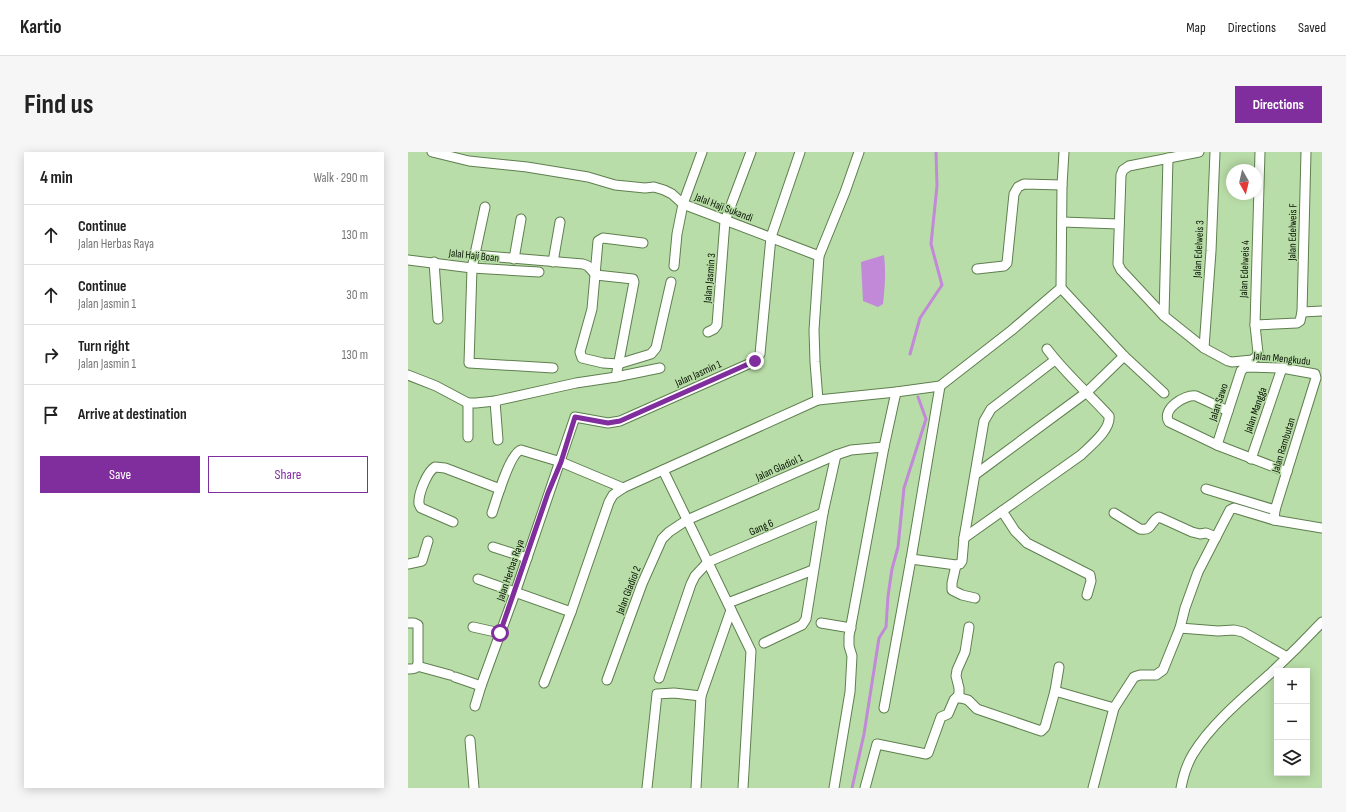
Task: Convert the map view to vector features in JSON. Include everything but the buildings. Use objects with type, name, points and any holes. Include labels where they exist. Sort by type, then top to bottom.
[{"type":"street","name":"Jalal Haji Sukandi","points":[[432,152],[470,161],[527,167],[588,177],[615,185],[644,188],[654,187],[672,194],[683,204],[819,256]]},
{"type":"street","points":[[674,266],[677,234],[683,204],[702,152]]},
{"type":"street","name":"Jalan Jasmin 3","points":[[708,332],[714,329],[717,325],[725,221],[751,152]]},
{"type":"street","points":[[771,237],[800,152]]},
{"type":"street","points":[[1064,152],[1062,185],[1061,288],[1124,356],[1164,393]]},
{"type":"street","points":[[1199,152],[1129,166],[1123,170],[1121,175],[1118,264],[1119,267],[1164,316],[1204,348]]},
{"type":"street","name":"Jalan Edelweis 3","points":[[1204,348],[1211,251],[1215,152]]},
{"type":"street","name":"Jalan Edelweis 4","points":[[1204,348],[1228,361],[1249,361],[1256,357],[1258,350],[1255,325],[1260,152]]},
{"type":"street","name":"Jalan Edelweis F","points":[[1302,312],[1306,152]]},
{"type":"street","points":[[818,400],[814,330],[819,256],[845,192],[857,153]]},
{"type":"street","points":[[1164,316],[1168,158]]},
{"type":"street","points":[[977,269],[1004,266],[1007,263],[1014,194],[1018,187],[1024,184],[1062,185]]},
{"type":"street","points":[[485,206],[472,268],[469,362],[553,368]]},
{"type":"street","points":[[514,259],[521,219]]},
{"type":"street","points":[[553,262],[560,222]]},
{"type":"street","points":[[1062,222],[1119,224]]},
{"type":"street","name":"Jalan Jasmin 1","points":[[561,462],[575,417],[608,423],[620,421],[757,359],[760,354],[771,237]]},
{"type":"street","points":[[643,243],[603,238],[599,240],[592,310],[580,352],[582,358],[597,362],[617,371],[660,368]]},
{"type":"street","points":[[474,256],[583,264],[588,266],[596,275],[632,278],[634,281],[617,371]]},
{"type":"street","name":"Jalal Haji Boan","points":[[408,260],[434,262],[472,268],[539,272]]},
{"type":"street","points":[[434,262],[438,319]]},
{"type":"street","points":[[408,375],[436,386],[468,403],[495,401],[576,383],[617,371],[655,351],[670,282]]},
{"type":"street","points":[[544,684],[572,612],[611,498],[616,493],[623,488],[818,400],[940,386],[1012,330],[1061,288]]},
{"type":"street","points":[[1255,325],[1298,323],[1302,312],[1322,311]]},
{"type":"street","points":[[964,538],[1080,455],[1097,439],[1107,426],[1109,416],[1055,360],[1047,349]]},
{"type":"street","points":[[976,474],[1087,392],[1124,356]]},
{"type":"street","points":[[911,559],[956,565],[960,564],[962,561],[964,538],[984,421],[988,412],[1055,360]]},
{"type":"street","name":"Jalan Mengkudu","points":[[1244,368],[1282,368],[1315,374],[1316,377]]},
{"type":"street","name":"Jalan Sawo","points":[[1217,445],[1241,371],[1244,368]]},
{"type":"street","name":"Jalan Mangga","points":[[1251,459],[1282,368]]},
{"type":"street","name":"Jalan Rambutan","points":[[1274,520],[1275,510],[1316,377]]},
{"type":"street","points":[[884,708],[940,386]]},
{"type":"street","points":[[834,788],[850,692],[852,656],[849,642],[851,628],[884,447],[896,392]]},
{"type":"street","points":[[1228,411],[1196,396],[1192,396],[1184,398],[1173,405],[1167,416],[1169,422],[1217,445],[1287,472]]},
{"type":"street","points":[[495,401],[498,440]]},
{"type":"street","points":[[468,403],[468,437]]},
{"type":"street","name":"Jalan Gladiol 1","points":[[688,520],[836,455],[851,450],[884,447]]},
{"type":"street","points":[[492,513],[500,489],[514,456],[518,451],[525,450],[561,462],[623,488]]},
{"type":"street","points":[[764,643],[805,622],[823,513],[836,455]]},
{"type":"street","name":"Jalan Herbas Raya","points":[[474,706],[527,558],[548,493],[561,462]]},
{"type":"street","points":[[453,522],[422,508],[418,504],[431,470],[436,467],[445,468],[500,489]]},
{"type":"street","points":[[664,470],[751,651],[744,788]]},
{"type":"street","points":[[1206,488],[1275,510]]},
{"type":"street","points":[[1093,788],[1114,708],[1134,677],[1140,675],[1156,675],[1163,670],[1180,628],[1185,608],[1198,572],[1232,509],[1234,508],[1274,520],[1322,528]]},
{"type":"street","points":[[1002,511],[1015,531],[1027,543],[1090,575],[1091,581],[1087,595]]},
{"type":"street","name":"Gang 6","points":[[708,562],[823,513]]},
{"type":"street","points":[[1114,513],[1140,529],[1149,528],[1158,517],[1192,532],[1201,534],[1206,533],[1216,537]]},
{"type":"street","name":"Jalan Gladiol 2","points":[[607,680],[642,584],[662,539],[669,532],[688,520]]},
{"type":"street","points":[[408,564],[422,561],[428,541]]},
{"type":"street","points":[[494,547],[527,558]]},
{"type":"street","points":[[659,678],[691,584],[695,576],[708,562]]},
{"type":"street","points":[[956,565],[952,590],[962,595],[975,598]]},
{"type":"street","points":[[696,788],[701,696],[729,606],[813,570]]},
{"type":"street","points":[[478,579],[572,612]]},
{"type":"street","points":[[821,622],[851,628]]},
{"type":"street","points":[[1181,788],[1190,760],[1200,743],[1227,713],[1322,622]]},
{"type":"street","points":[[408,623],[418,625],[417,666]]},
{"type":"street","points":[[473,627],[500,633]]},
{"type":"street","points":[[959,698],[959,688],[956,676],[957,670],[966,652],[969,627]]},
{"type":"street","points":[[1180,628],[1243,632],[1287,657]]},
{"type":"street","points":[[408,669],[414,669],[417,666],[481,686]]},
{"type":"street","points":[[865,788],[877,744],[926,754],[928,753],[941,717],[948,714],[956,698],[968,700],[977,709],[1015,723],[1041,730],[1045,727],[1056,691],[1059,667]]},
{"type":"street","points":[[1056,691],[1114,708]]},
{"type":"street","points":[[647,788],[657,694],[674,693],[701,696]]},
{"type":"street","points":[[470,740],[474,788]]},
{"type":"shaded area","points":[[884,255],[885,280],[883,304],[878,307],[863,301],[861,262]]},
{"type":"waterway","points":[[910,354],[920,318],[942,285],[931,244],[937,186],[936,152]]},
{"type":"waterway","points":[[852,788],[864,734],[879,638],[886,627],[888,596],[892,569],[898,547],[904,488],[926,419],[918,397]]},
{"type":"route","points":[[500,633],[548,493],[561,462],[575,417],[608,423],[620,421],[755,361]]}]
